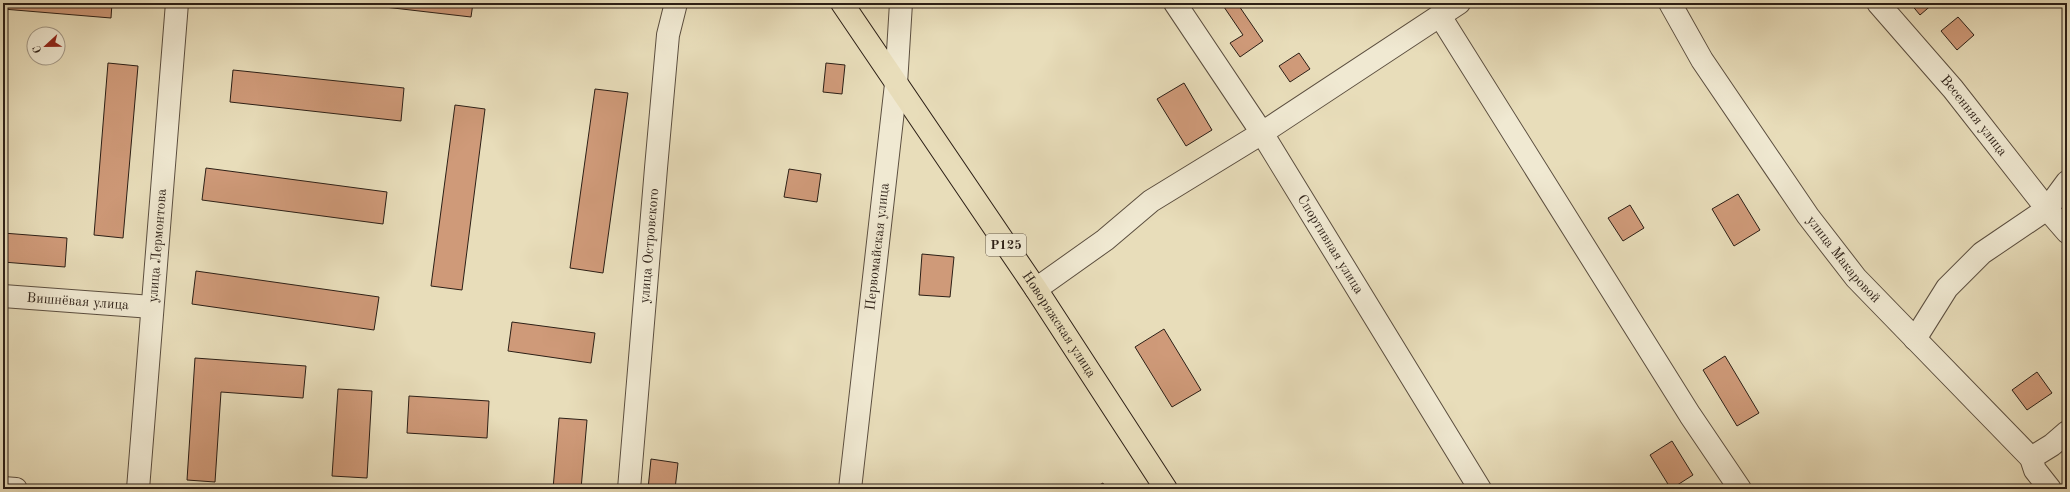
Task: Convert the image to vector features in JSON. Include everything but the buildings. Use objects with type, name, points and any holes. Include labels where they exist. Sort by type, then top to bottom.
[{"type":"main road","name":"Новоряжская улица","points":[[842,3],[1036,289],[1164,488]]},
{"type":"street","name":"улица Лермонтова","points":[[138,489],[177,3]]},
{"type":"street","name":"улица Островского","points":[[629,489],[668,35],[676,3]]},
{"type":"street","name":"Первомайская улица","points":[[850,489],[896,84],[901,3]]},
{"type":"street","name":"Спортивная улица","points":[[1175,3],[1262,133],[1480,489]]},
{"type":"street","points":[[1036,289],[1105,240],[1151,201],[1262,133],[1459,3]]},
{"type":"street","name":"улица Макаровой","points":[[1670,3],[1702,60],[1808,216],[1856,278],[2031,458],[2035,470],[2050,489]]},
{"type":"street","name":"Весенняя улица","points":[[1878,3],[1953,89],[2047,209],[2067,232]]},
{"type":"street","points":[[1440,16],[1690,415],[1740,489]]},
{"type":"street","points":[[1915,339],[1947,288],[1982,252],[2047,209],[2067,182]]},
{"type":"street","name":"Вишнёвая улица","points":[[3,296],[152,307]]},
{"type":"street","points":[[2031,458],[2052,445],[2067,432]]},
{"type":"street","points":[[3,488],[16,489]]}]
